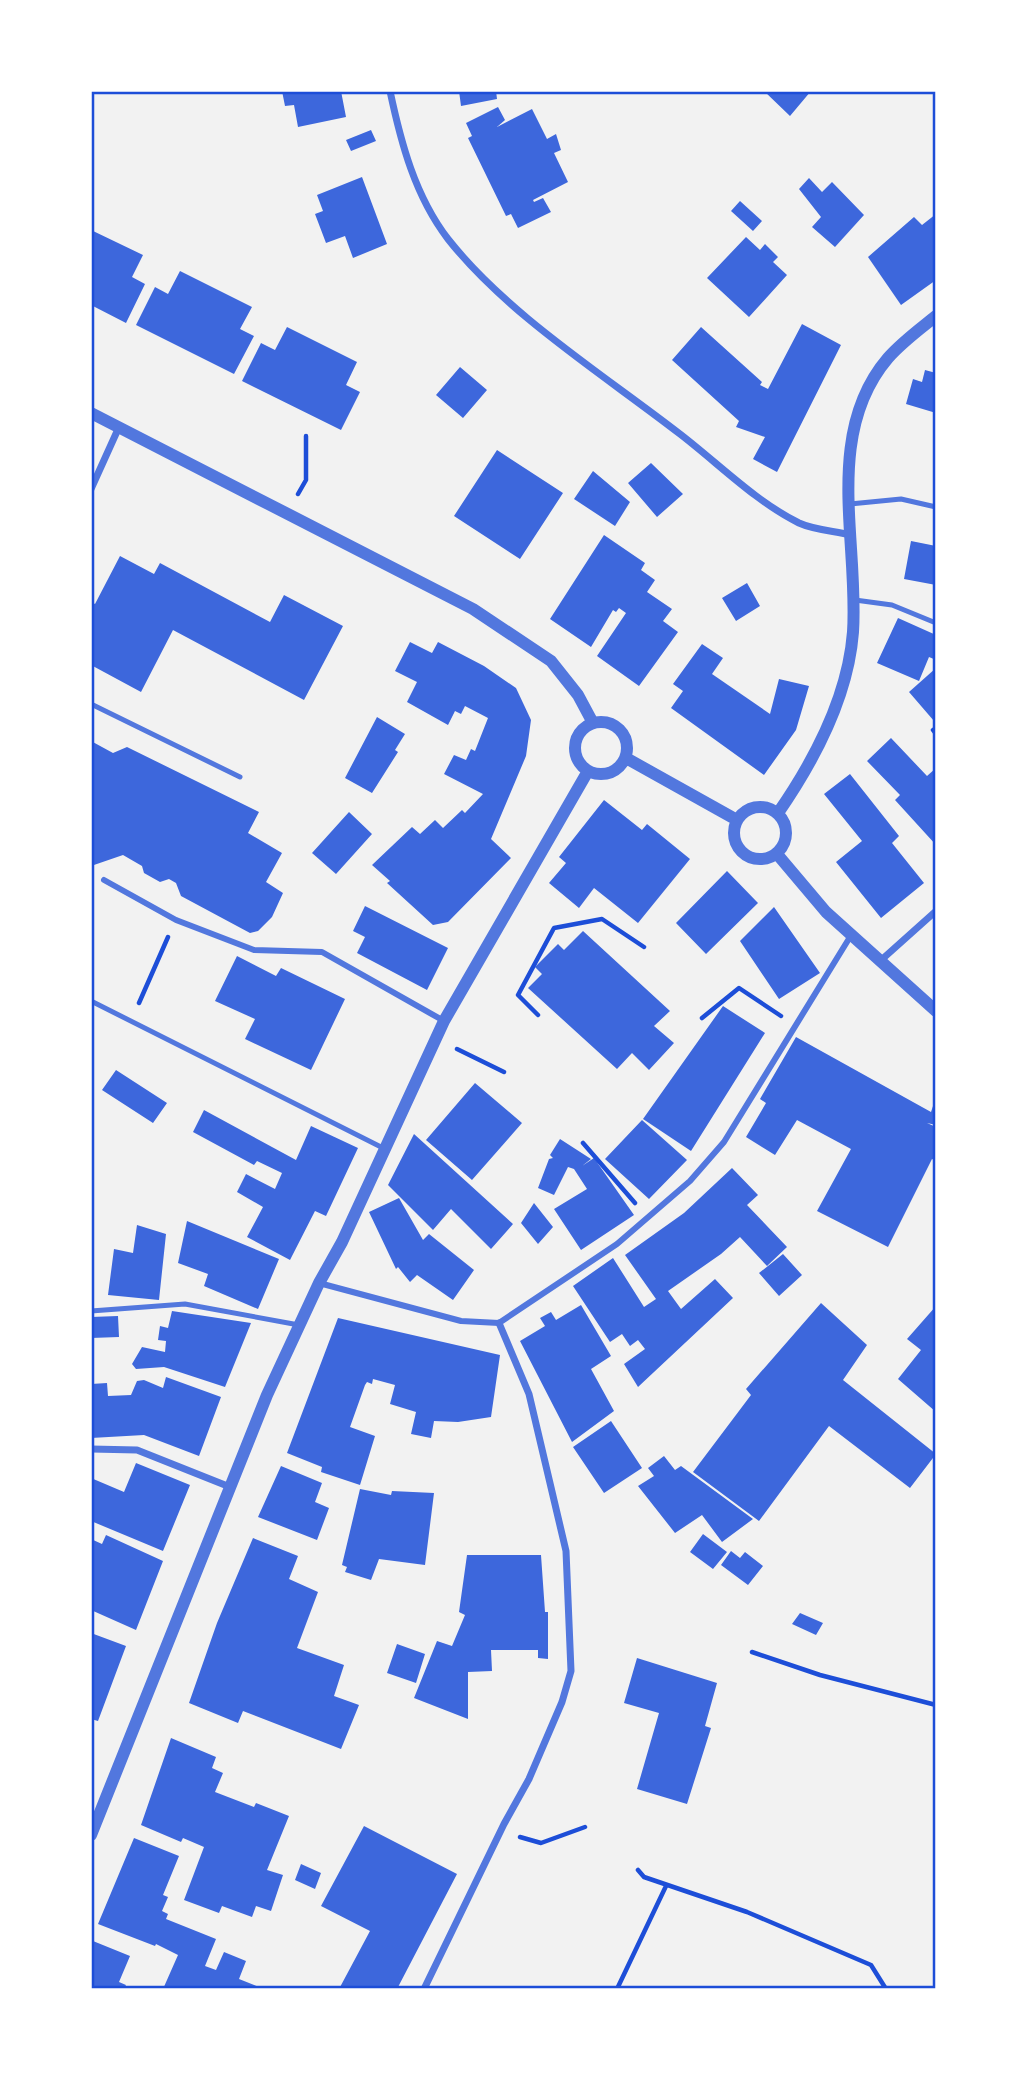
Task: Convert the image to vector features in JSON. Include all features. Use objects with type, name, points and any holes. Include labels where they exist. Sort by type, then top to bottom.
[{"type":"street","points":[[390,91],[410,167],[426,203],[447,237],[481,276],[569,350],[682,435],[755,495],[802,524],[852,535]]},
{"type":"street","points":[[778,813],[801,779],[837,700],[853,635],[848,460],[856,418],[864,397],[889,357],[936,316]]},
{"type":"street","points":[[91,414],[449,595],[513,634],[551,661],[572,686],[593,723]]},
{"type":"street","points":[[91,489],[119,427]]},
{"type":"street","points":[[608,722],[621,730],[628,744],[626,758],[611,773],[589,771],[582,765],[575,750],[579,733],[593,723],[608,722]]},
{"type":"street","points":[[626,758],[737,820]]},
{"type":"street","points":[[91,1835],[230,1487],[299,1325],[342,1242],[444,1021],[589,771]]},
{"type":"street","points":[[756,807],[778,813],[787,834],[777,854],[759,860],[742,853],[735,840],[737,820],[756,807]]},
{"type":"street","points":[[777,854],[850,937],[936,1012]]},
{"type":"street","points":[[104,880],[176,920],[254,950],[321,952],[444,1021]]},
{"type":"street","points":[[879,962],[936,911]]},
{"type":"street","points":[[319,1283],[461,1321],[499,1323],[617,1244],[690,1181],[724,1142],[850,937]]},
{"type":"street","points":[[424,1989],[504,1824],[529,1779],[562,1702],[571,1671],[566,1551],[529,1394],[499,1323]]},
{"type":"street","points":[[91,1448],[137,1450],[230,1487]]},
{"type":"lane","points":[[850,504],[901,499],[936,507]]},
{"type":"lane","points":[[854,600],[892,605],[936,623]]},
{"type":"lane","points":[[91,704],[240,777]]},
{"type":"lane","points":[[91,1001],[385,1149]]},
{"type":"lane","points":[[91,1311],[185,1304],[299,1325]]},
{"type":"path","points":[[306,436],[306,480]]},
{"type":"path","points":[[936,728],[933,730],[936,734]]},
{"type":"path","points":[[538,1015],[518,995],[554,928],[602,919],[643,947]]},
{"type":"path","points":[[131,1021],[176,920]]},
{"type":"path","points":[[702,1017],[739,988],[796,1026]]},
{"type":"path","points":[[479,1059],[504,1072]]},
{"type":"path","points":[[583,1143],[630,1196]]},
{"type":"path","points":[[752,1652],[820,1675],[936,1705]]},
{"type":"path","points":[[528,1838],[541,1843],[585,1827]]},
{"type":"path","points":[[638,1870],[644,1877],[747,1912],[870,1965],[886,1989]]},
{"type":"path","points":[[617,1989],[666,1886]]},
{"type":"building","points":[[282,91],[341,91],[346,117],[298,127],[294,105],[285,106]]},
{"type":"building","points":[[459,91],[496,91],[497,99],[461,106]]},
{"type":"building","points":[[764,91],[811,91],[790,116]]},
{"type":"building","points":[[498,107],[505,120],[497,127],[532,109],[547,139],[556,134],[561,150],[554,153],[568,182],[533,200],[534,202],[543,198],[551,212],[518,228],[511,214],[506,216],[468,138],[472,136],[466,123]]},
{"type":"building","points":[[371,130],[376,141],[351,151],[346,140]]},
{"type":"building","points":[[362,177],[387,244],[353,258],[345,236],[326,243],[315,214],[323,211],[317,195]]},
{"type":"building","points":[[809,178],[822,192],[832,182],[864,215],[835,247],[812,227],[821,217],[799,189]]},
{"type":"building","points":[[740,201],[762,221],[753,231],[731,211]]},
{"type":"building","points":[[936,214],[936,280],[901,305],[868,257],[914,217],[922,225]]},
{"type":"building","points":[[91,230],[143,255],[132,277],[145,284],[126,323],[91,305]]},
{"type":"building","points":[[746,237],[760,250],[765,244],[778,257],[773,262],[787,275],[749,317],[707,278]]},
{"type":"building","points":[[180,271],[252,307],[240,329],[254,336],[234,374],[136,325],[155,287],[168,294]]},
{"type":"building","points":[[802,324],[841,345],[777,472],[753,459],[765,437],[736,427],[739,421],[672,360],[701,327],[762,382],[760,385],[768,389]]},
{"type":"building","points":[[287,327],[357,362],[346,385],[360,392],[341,430],[242,381],[261,343],[275,350]]},
{"type":"building","points":[[460,367],[487,390],[463,418],[436,395]]},
{"type":"building","points":[[925,370],[936,373],[936,413],[906,404],[913,379],[922,382]]},
{"type":"building","points":[[497,450],[563,493],[520,559],[454,516]]},
{"type":"building","points":[[651,463],[683,494],[657,517],[628,483]]},
{"type":"building","points":[[593,471],[630,502],[615,526],[574,499]]},
{"type":"building","points":[[604,535],[645,563],[641,570],[655,580],[647,592],[672,609],[663,621],[678,632],[639,686],[597,656],[626,613],[619,608],[616,612],[613,610],[591,647],[550,619]]},
{"type":"building","points":[[911,541],[936,546],[936,585],[904,579]]},
{"type":"building","points":[[120,556],[154,574],[160,563],[270,622],[284,595],[343,626],[304,700],[173,630],[141,692],[91,665],[91,602],[95,604]]},
{"type":"building","points":[[747,583],[760,606],[736,621],[722,598]]},
{"type":"building","points":[[898,618],[936,635],[936,660],[929,657],[919,681],[877,663]]},
{"type":"building","points":[[410,642],[432,653],[438,642],[484,666],[516,688],[531,720],[526,756],[491,839],[511,858],[448,922],[433,925],[387,883],[390,881],[372,865],[412,827],[420,834],[435,820],[443,828],[462,810],[465,813],[483,794],[444,774],[454,755],[466,760],[471,749],[475,751],[488,718],[465,706],[461,714],[455,711],[448,725],[407,702],[417,682],[395,671]]},
{"type":"building","points":[[702,644],[723,658],[712,674],[770,714],[779,679],[809,686],[796,730],[764,775],[671,708],[683,691],[673,684]]},
{"type":"building","points":[[936,668],[936,719],[934,721],[909,692]]},
{"type":"building","points":[[377,717],[405,734],[395,750],[398,752],[372,793],[345,778]]},
{"type":"building","points":[[891,738],[927,776],[936,768],[936,845],[895,800],[900,795],[867,761]]},
{"type":"building","points":[[91,741],[113,753],[127,747],[259,812],[248,833],[282,853],[266,882],[283,893],[272,917],[258,931],[250,933],[181,896],[176,883],[169,879],[160,882],[144,873],[142,866],[123,855],[91,866]]},
{"type":"building","points":[[850,774],[899,836],[892,843],[924,883],[881,918],[836,862],[862,841],[824,794]]},
{"type":"building","points":[[604,800],[642,830],[647,824],[690,859],[638,923],[594,888],[579,908],[549,883],[566,863],[559,857]]},
{"type":"building","points":[[349,812],[372,834],[336,874],[312,853]]},
{"type":"building","points":[[727,871],[758,903],[706,954],[676,923]]},
{"type":"building","points":[[365,906],[448,948],[427,990],[357,953],[365,937],[353,931]]},
{"type":"building","points":[[774,907],[820,973],[779,999],[740,941]]},
{"type":"building","points":[[583,931],[670,1011],[654,1026],[674,1043],[649,1070],[632,1053],[617,1069],[528,988],[542,974],[535,967],[558,944],[564,950]]},
{"type":"building","points":[[237,956],[276,976],[281,968],[345,999],[311,1070],[245,1039],[255,1019],[215,1001]]},
{"type":"building","points":[[723,1006],[765,1033],[691,1151],[643,1119]]},
{"type":"building","points":[[796,1037],[931,1112],[936,1097],[936,1125],[927,1123],[936,1127],[936,1161],[932,1159],[888,1247],[817,1211],[851,1149],[797,1120],[775,1155],[746,1137],[766,1103],[760,1099]]},
{"type":"building","points":[[116,1070],[167,1103],[153,1123],[102,1090]]},
{"type":"building","points":[[475,1083],[522,1123],[472,1180],[426,1140]]},
{"type":"building","points":[[204,1110],[296,1160],[311,1126],[358,1148],[326,1216],[315,1211],[290,1260],[247,1237],[263,1207],[237,1192],[246,1174],[275,1189],[282,1173],[257,1161],[254,1165],[193,1132]]},
{"type":"building","points":[[642,1120],[687,1160],[649,1199],[605,1159]]},
{"type":"building","points":[[414,1134],[513,1224],[491,1249],[451,1209],[433,1230],[388,1185]]},
{"type":"building","points":[[560,1139],[591,1159],[582,1166],[594,1158],[634,1215],[581,1250],[554,1209],[587,1189],[574,1169],[568,1167],[554,1195],[538,1188],[549,1159],[553,1158],[550,1155]]},
{"type":"building","points":[[732,1168],[758,1195],[747,1205],[787,1247],[767,1266],[740,1237],[721,1254],[668,1291],[681,1309],[715,1279],[733,1298],[638,1387],[624,1364],[645,1349],[638,1340],[630,1346],[622,1334],[610,1342],[573,1286],[613,1258],[644,1307],[656,1299],[625,1255],[684,1213]]},
{"type":"building","points":[[399,1198],[423,1240],[429,1234],[474,1270],[453,1300],[417,1275],[410,1282],[398,1267],[396,1269],[369,1212]]},
{"type":"building","points":[[534,1203],[553,1227],[538,1244],[521,1223]]},
{"type":"building","points":[[187,1221],[279,1259],[258,1309],[204,1286],[208,1274],[178,1263]]},
{"type":"building","points":[[137,1225],[166,1234],[159,1300],[108,1295],[114,1249],[133,1253]]},
{"type":"building","points":[[783,1254],[802,1275],[779,1296],[759,1273]]},
{"type":"building","points":[[821,1303],[867,1345],[843,1380],[936,1454],[910,1488],[829,1426],[759,1521],[693,1472],[751,1395],[746,1389]]},
{"type":"building","points":[[581,1305],[611,1356],[591,1369],[614,1411],[572,1442],[520,1341],[545,1326],[540,1318],[551,1312],[556,1320]]},
{"type":"building","points":[[936,1306],[936,1412],[898,1379],[921,1350],[907,1339]]},
{"type":"building","points":[[172,1311],[251,1323],[225,1387],[164,1367],[136,1369],[132,1364],[142,1347],[165,1352],[166,1341],[158,1340],[160,1326],[168,1328]]},
{"type":"building","points":[[118,1316],[119,1337],[91,1338],[91,1317]]},
{"type":"building","points":[[338,1318],[500,1355],[491,1417],[458,1422],[434,1421],[431,1438],[411,1434],[416,1412],[390,1404],[395,1385],[373,1379],[372,1384],[367,1382],[365,1385],[350,1427],[375,1436],[360,1485],[321,1472],[322,1467],[287,1453]]},
{"type":"building","points":[[166,1377],[221,1397],[199,1456],[144,1435],[91,1438],[91,1384],[107,1383],[108,1396],[131,1395],[137,1381],[144,1380],[163,1388]]},
{"type":"building","points":[[611,1421],[642,1468],[604,1493],[573,1447]]},
{"type":"building","points":[[664,1456],[675,1470],[681,1466],[753,1519],[722,1542],[702,1515],[675,1533],[638,1486],[654,1476],[648,1468]]},
{"type":"building","points":[[136,1463],[190,1485],[163,1551],[91,1521],[91,1478],[124,1492]]},
{"type":"building","points":[[281,1466],[322,1483],[315,1502],[329,1508],[317,1540],[258,1517]]},
{"type":"building","points":[[360,1489],[391,1495],[392,1491],[434,1493],[425,1565],[379,1559],[371,1580],[345,1572],[347,1567],[342,1565]]},
{"type":"building","points":[[703,1534],[727,1552],[713,1569],[690,1552]]},
{"type":"building","points":[[106,1535],[163,1561],[136,1630],[91,1610],[91,1539],[102,1544]]},
{"type":"building","points":[[253,1538],[298,1556],[289,1579],[318,1592],[297,1648],[344,1665],[334,1696],[359,1705],[341,1749],[243,1711],[238,1723],[189,1703],[217,1623]]},
{"type":"building","points":[[731,1551],[740,1558],[745,1552],[763,1566],[748,1585],[721,1565]]},
{"type":"building","points":[[467,1555],[541,1555],[545,1612],[548,1612],[548,1659],[538,1658],[538,1650],[491,1650],[492,1671],[468,1672],[468,1719],[414,1698],[437,1641],[452,1646],[465,1615],[459,1612]]},
{"type":"building","points":[[800,1613],[823,1623],[816,1635],[792,1624]]},
{"type":"building","points":[[91,1633],[126,1646],[98,1721],[91,1719]]},
{"type":"building","points":[[397,1644],[425,1654],[416,1683],[387,1673]]},
{"type":"building","points":[[637,1658],[717,1683],[705,1726],[711,1728],[687,1804],[637,1789],[659,1713],[624,1703]]},
{"type":"building","points":[[171,1738],[216,1757],[212,1768],[223,1773],[215,1792],[254,1807],[256,1803],[289,1816],[267,1870],[283,1875],[271,1911],[256,1906],[252,1917],[222,1906],[219,1913],[184,1900],[204,1847],[183,1838],[181,1842],[141,1825]]},
{"type":"building","points":[[364,1826],[457,1874],[397,1989],[339,1989],[370,1931],[321,1906]]},
{"type":"building","points":[[134,1838],[179,1856],[163,1895],[168,1897],[162,1911],[168,1914],[166,1919],[216,1939],[205,1966],[216,1970],[224,1952],[246,1961],[239,1979],[264,1989],[163,1989],[178,1955],[156,1944],[155,1946],[98,1924]]},
{"type":"building","points":[[301,1864],[321,1873],[315,1889],[295,1880]]},
{"type":"building","points":[[93,1941],[130,1956],[119,1982],[126,1985],[124,1989],[91,1989]]}]
